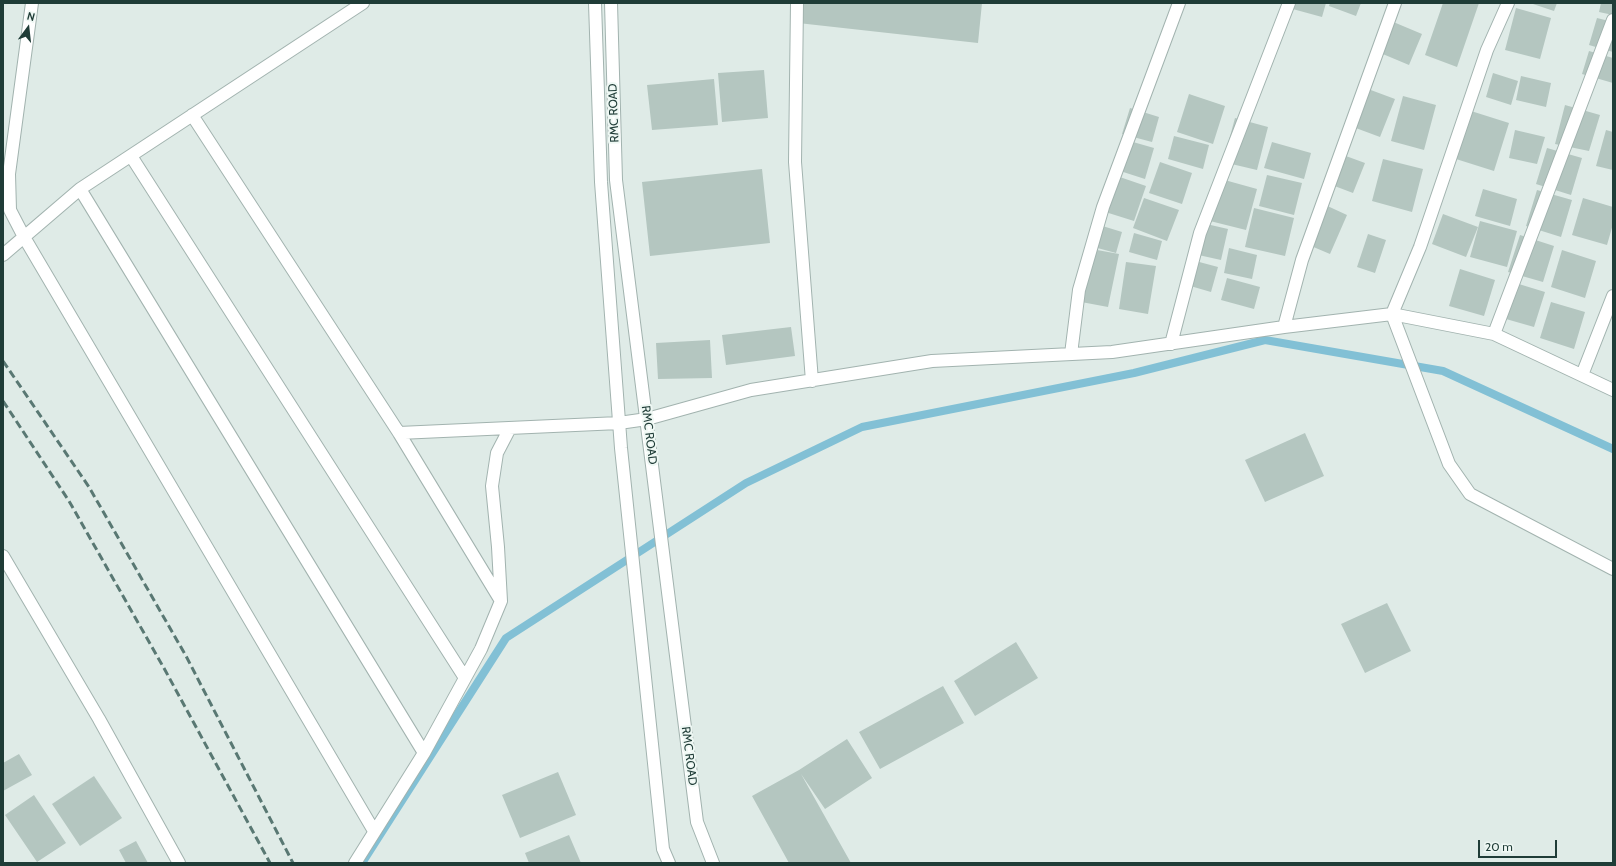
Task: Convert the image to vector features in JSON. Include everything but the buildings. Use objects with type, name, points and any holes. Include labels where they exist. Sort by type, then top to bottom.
[{"type":"street","points":[[32,3],[9,174],[10,210],[24,237],[374,831]]},
{"type":"street","points":[[3,255],[80,189],[363,3]]},
{"type":"street","name":"RMC ROAD","points":[[595,3],[601,182],[619,423],[663,849],[669,863]]},
{"type":"street","name":"RMC ROAD","points":[[611,3],[616,180],[697,822],[713,863]]},
{"type":"street","points":[[797,3],[795,162],[812,380]]},
{"type":"street","points":[[1071,354],[1079,290],[1103,206],[1179,3]]},
{"type":"street","points":[[1171,344],[1200,233],[1289,3]]},
{"type":"street","points":[[1284,327],[1302,260],[1395,3]]},
{"type":"street","points":[[1508,3],[1487,50],[1420,247],[1392,314],[1449,464],[1470,494],[1613,569]]},
{"type":"street","points":[[1494,334],[1613,20]]},
{"type":"street","points":[[192,114],[400,433],[501,601]]},
{"type":"street","points":[[131,156],[465,678]]},
{"type":"street","points":[[80,189],[424,753]]},
{"type":"street","points":[[1582,375],[1613,296]]},
{"type":"street","points":[[400,433],[619,423],[647,419],[751,390],[932,361],[1112,352],[1284,327],[1392,314],[1494,334],[1613,390]]},
{"type":"street","points":[[355,863],[424,753],[481,649],[501,601],[498,547],[492,486],[497,452],[510,428]]},
{"type":"street","points":[[3,556],[99,719],[179,863]]},
{"type":"waterway","points":[[362,863],[506,638],[746,483],[862,427],[1134,373],[1265,340],[1443,371],[1613,449]]},
{"type":"railway","points":[[3,361],[89,487],[186,656],[293,863]]},
{"type":"railway","points":[[3,401],[69,501],[165,670],[270,863]]}]
